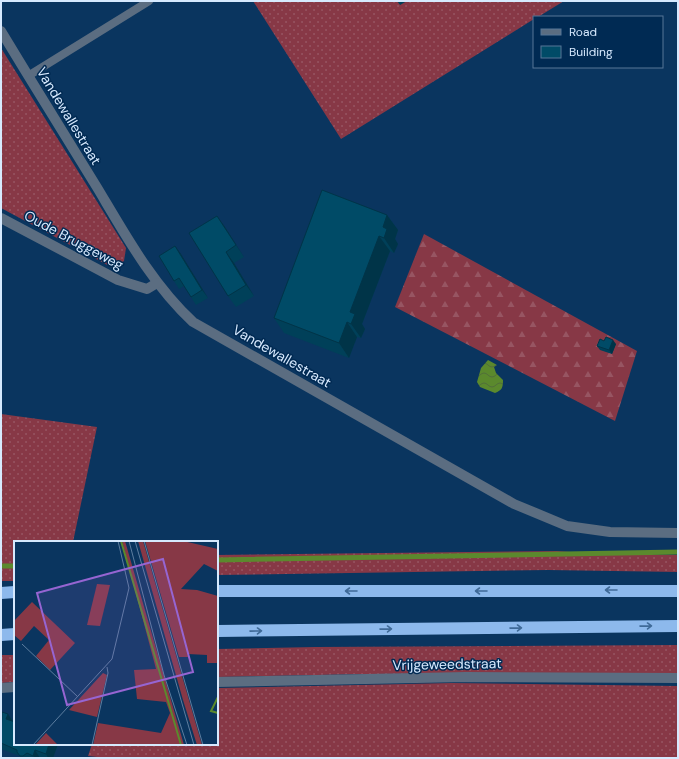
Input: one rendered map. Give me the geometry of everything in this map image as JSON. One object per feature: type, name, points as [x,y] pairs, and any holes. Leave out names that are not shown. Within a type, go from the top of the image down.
[{"type":"highway","points":[[218,591],[678,591]]},
{"type":"highway","points":[[1,593],[14,592]]},
{"type":"highway","points":[[218,631],[678,626]]},
{"type":"highway","points":[[1,635],[14,634]]},
{"type":"street","name":"Vandewallestraat","points":[[1,31],[128,239],[157,283],[176,306],[193,322],[514,504],[567,526],[610,532],[678,533]]},
{"type":"street","name":"Oude Bruggeweg","points":[[1,218],[118,280],[147,288],[157,283]]},
{"type":"street","name":"Vrijgeweedstraat","points":[[218,682],[466,677],[678,678]]},
{"type":"street","points":[[1,688],[14,687]]},
{"type":"lane","points":[[28,76],[149,1]]},
{"type":"green space","points":[[253,1],[564,1],[540,16],[533,16],[533,20],[341,139]]},
{"type":"green space","points":[[1,48],[126,248],[124,261],[113,268],[1,208]]},
{"type":"green space","points":[[424,234],[637,351],[615,421],[395,307]]},
{"type":"green space","points":[[1,414],[97,427],[73,541],[14,541],[14,581],[1,581]]},
{"type":"green space","points":[[557,551],[597,554],[678,555],[678,572],[548,570],[218,575],[218,555]]},
{"type":"green space","points":[[678,645],[678,673],[367,674],[218,677],[218,649]]},
{"type":"green space","points":[[1,655],[14,655],[14,682],[1,683]]},
{"type":"green space","points":[[452,683],[678,686],[678,758],[106,758],[88,756],[92,745],[218,745],[218,688]]},
{"type":"water","points":[[488,360],[497,365],[494,367],[496,373],[503,380],[502,388],[495,393],[480,387],[477,382],[481,368]]},
{"type":"building","points":[[322,190],[387,215],[383,227],[387,229],[384,238],[379,236],[350,312],[355,314],[351,324],[347,322],[339,343],[274,318]]},
{"type":"building","points":[[217,216],[236,245],[226,252],[246,285],[228,296],[189,233]]},
{"type":"building","points":[[175,246],[202,290],[191,297],[179,278],[174,281],[159,256]]},
{"type":"building","points":[[606,337],[613,340],[609,350],[597,346],[600,339],[604,341]]},
{"type":"building","points":[[2,712],[8,714],[6,719],[14,722],[14,745],[49,745],[46,754],[35,750],[33,756],[27,753],[20,756],[17,750],[1,743]]},
{"type":"waterway","points":[[218,560],[678,552]]},
{"type":"waterway","points":[[1,566],[14,566]]}]
